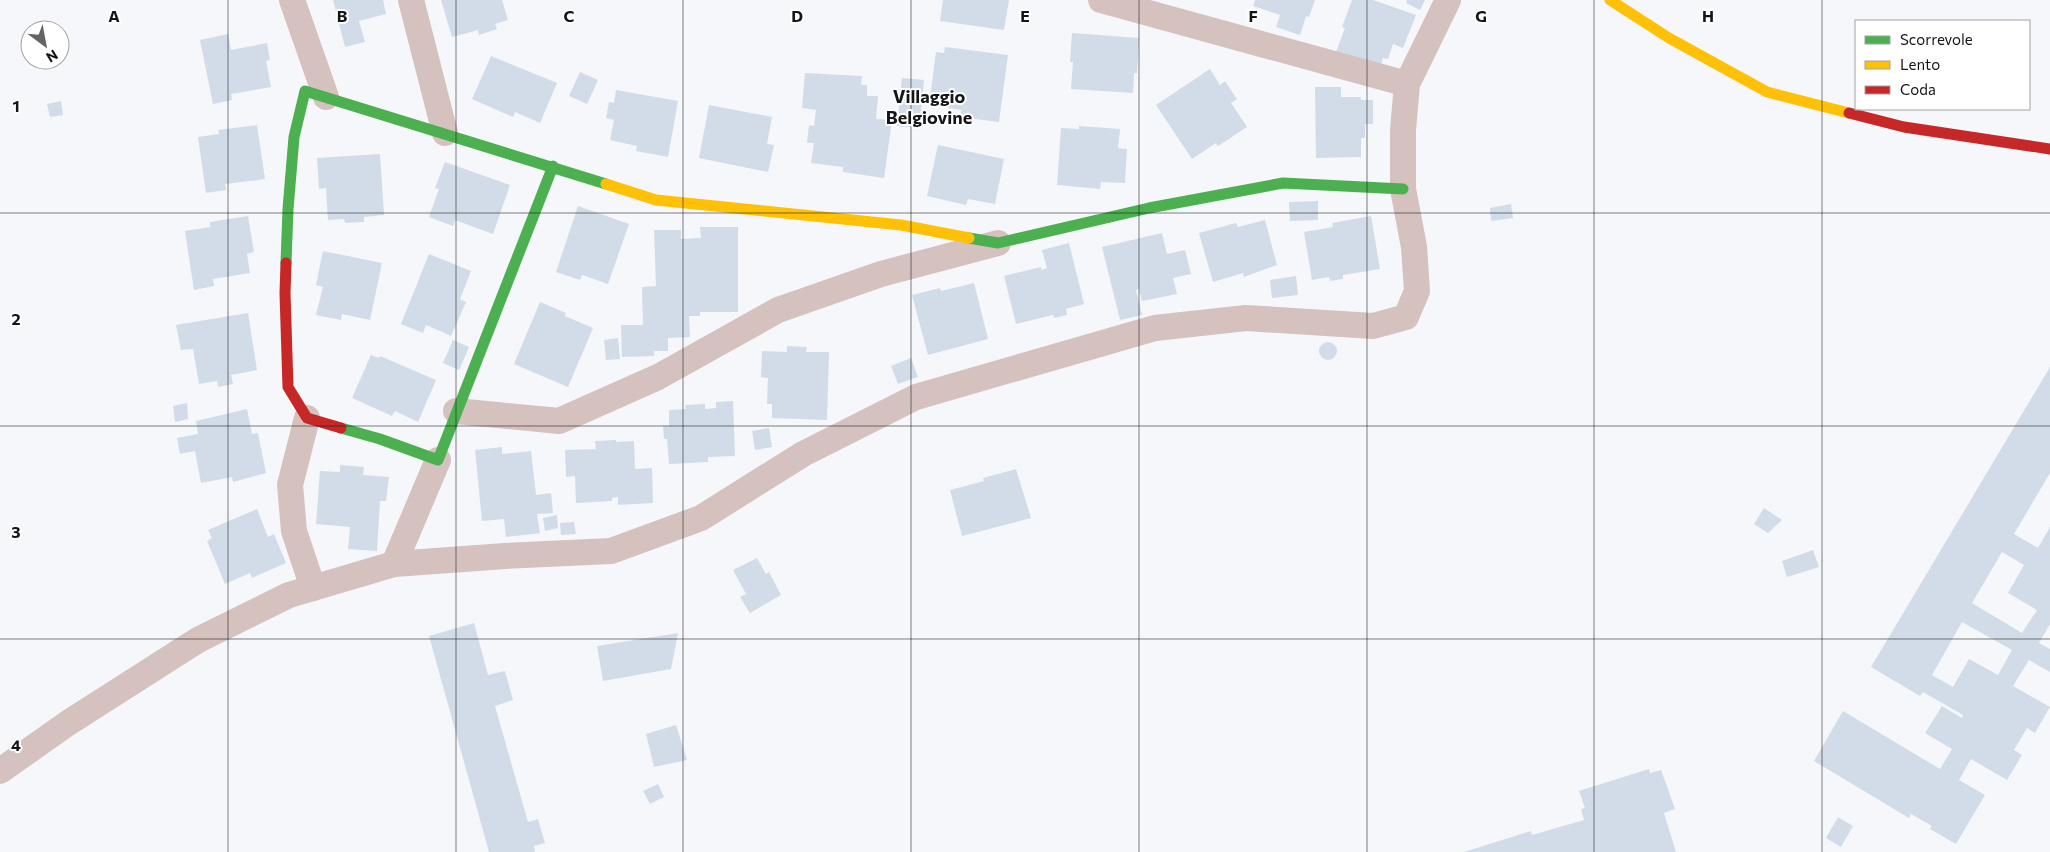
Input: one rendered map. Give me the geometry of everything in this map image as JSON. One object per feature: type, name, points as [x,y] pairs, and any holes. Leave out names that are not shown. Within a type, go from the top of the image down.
[{"type":"street","points":[[292,0],[326,97]]},
{"type":"street","points":[[410,0],[445,133]]},
{"type":"street","points":[[1101,0],[1407,84]]},
{"type":"street","points":[[0,771],[68,723],[198,640],[290,595],[394,564],[611,551],[701,518],[804,454],[916,397],[1155,328],[1246,318],[1373,326],[1406,317],[1417,291],[1414,247],[1403,189],[1403,130],[1407,84],[1448,0]]},
{"type":"street","points":[[1610,0],[1669,38],[1767,92],[1904,127],[2050,149]]},
{"type":"street","points":[[438,460],[380,439],[307,418],[288,387],[285,293],[288,209],[294,137],[305,91],[553,166],[656,200],[901,225],[998,243]]},
{"type":"street","points":[[394,564],[438,460],[553,166]]},
{"type":"street","points":[[456,411],[558,421],[658,377],[778,310],[881,274],[998,243],[1150,208],[1284,183],[1403,189]]},
{"type":"street","points":[[307,418],[290,485],[294,531],[313,588]]},
{"type":"building","points":[[333,0],[383,0],[386,14],[359,21],[365,42],[345,47]]},
{"type":"building","points":[[441,0],[502,0],[508,20],[495,24],[497,29],[479,35],[478,30],[452,37]]},
{"type":"building","points":[[943,0],[1009,0],[1004,30],[940,21]]},
{"type":"building","points":[[1255,0],[1315,0],[1309,17],[1306,16],[1300,35],[1276,27],[1280,15],[1253,6]]},
{"type":"building","points":[[1352,0],[1373,0],[1416,15],[1403,48],[1393,44],[1388,59],[1383,58],[1378,75],[1333,60],[1345,28],[1342,27]]},
{"type":"building","points":[[1407,0],[1425,0],[1420,10],[1406,3]]},
{"type":"building","points":[[1072,33],[1139,38],[1137,73],[1134,73],[1133,93],[1071,89],[1073,62],[1070,62]]},
{"type":"building","points":[[228,34],[231,50],[267,43],[270,60],[266,61],[271,87],[231,94],[232,100],[213,104],[200,40]]},
{"type":"building","points":[[945,47],[1008,55],[999,122],[960,117],[961,110],[929,105],[936,52],[944,53]]},
{"type":"building","points":[[491,56],[557,83],[540,123],[515,112],[513,117],[472,99]]},
{"type":"building","points":[[1210,69],[1220,85],[1225,81],[1237,99],[1231,103],[1247,127],[1218,146],[1216,143],[1192,159],[1156,105]]},
{"type":"building","points":[[580,72],[598,80],[587,104],[569,96]]},
{"type":"building","points":[[805,73],[862,76],[861,85],[867,85],[867,96],[878,96],[876,119],[892,120],[884,178],[843,172],[843,167],[811,163],[814,143],[807,143],[809,125],[814,126],[816,110],[802,108]]},
{"type":"building","points":[[902,78],[924,80],[919,128],[897,126]]},
{"type":"building","points":[[1315,87],[1341,87],[1341,97],[1361,97],[1361,100],[1373,100],[1373,124],[1365,124],[1365,138],[1361,138],[1361,157],[1316,158]]},
{"type":"building","points":[[616,90],[678,101],[668,157],[636,151],[637,146],[610,140],[614,120],[606,118],[609,102],[614,103]]},
{"type":"building","points":[[61,101],[63,115],[50,117],[47,104]]},
{"type":"building","points":[[709,105],[772,117],[767,144],[774,145],[768,172],[699,158]]},
{"type":"building","points":[[257,125],[265,179],[225,184],[226,190],[206,193],[198,137],[219,134],[218,130]]},
{"type":"building","points":[[1079,126],[1120,129],[1118,148],[1127,149],[1125,183],[1101,182],[1100,189],[1057,185],[1061,128],[1079,129]]},
{"type":"building","points":[[938,145],[1004,159],[995,204],[968,199],[966,205],[927,196]]},
{"type":"building","points":[[380,154],[384,215],[364,217],[364,222],[345,223],[344,219],[328,220],[326,188],[319,189],[317,158]]},
{"type":"building","points":[[445,162],[510,185],[493,234],[455,220],[453,226],[429,217],[439,189],[435,188]]},
{"type":"building","points":[[1318,201],[1318,220],[1290,221],[1289,202]]},
{"type":"building","points":[[1511,204],[1513,218],[1491,221],[1490,208]]},
{"type":"building","points":[[578,206],[629,224],[608,284],[582,275],[580,280],[556,272]]},
{"type":"building","points":[[248,216],[254,252],[247,254],[250,273],[213,279],[214,286],[194,290],[185,231],[210,227],[210,222]]},
{"type":"building","points":[[1371,216],[1380,269],[1343,275],[1343,279],[1330,281],[1329,277],[1312,280],[1304,232],[1333,227],[1332,223]]},
{"type":"building","points":[[1265,220],[1277,265],[1244,277],[1243,273],[1213,282],[1199,233],[1236,223],[1238,227]]},
{"type":"building","points":[[700,227],[738,227],[738,312],[700,312],[700,316],[689,316],[690,337],[668,338],[668,351],[654,351],[654,356],[622,357],[621,325],[643,325],[642,287],[656,286],[654,230],[681,230],[681,239],[701,238]]},
{"type":"building","points":[[1162,233],[1167,254],[1185,250],[1191,274],[1173,278],[1177,294],[1142,301],[1139,289],[1136,290],[1142,315],[1120,320],[1102,247]]},
{"type":"building","points":[[1069,243],[1084,304],[1066,309],[1067,315],[1054,318],[1053,315],[1016,324],[1004,276],[1041,267],[1042,270],[1047,268],[1042,250]]},
{"type":"building","points":[[323,251],[382,263],[370,320],[342,314],[341,320],[316,315],[323,287],[316,285]]},
{"type":"building","points":[[429,254],[471,271],[460,299],[466,302],[451,336],[426,325],[423,333],[401,324]]},
{"type":"building","points":[[1296,276],[1298,295],[1272,298],[1270,280]]},
{"type":"building","points":[[974,283],[988,339],[928,355],[912,295],[940,288],[941,291]]},
{"type":"building","points":[[540,302],[566,313],[565,316],[593,328],[568,387],[514,364]]},
{"type":"building","points":[[248,313],[257,370],[231,375],[233,384],[218,387],[217,381],[199,384],[193,349],[181,350],[176,325]]},
{"type":"building","points":[[618,338],[620,359],[606,360],[604,340]]},
{"type":"building","points":[[453,340],[469,347],[459,370],[443,363]]},
{"type":"building","points":[[1328,342],[1334,345],[1337,351],[1334,357],[1328,360],[1322,357],[1319,351],[1322,345]]},
{"type":"building","points":[[787,346],[807,347],[806,352],[829,352],[827,420],[772,418],[772,404],[767,404],[768,378],[761,377],[762,351],[787,352]]},
{"type":"building","points":[[371,355],[379,358],[380,356],[436,380],[418,422],[395,411],[392,416],[352,398]]},
{"type":"building","points":[[911,358],[918,377],[898,384],[891,366]]},
{"type":"building","points":[[2050,367],[2050,473],[2014,534],[2038,548],[2050,527],[2050,624],[2039,643],[2050,649],[2050,672],[2029,660],[2013,686],[2050,707],[2035,733],[2027,728],[2014,750],[2022,755],[2007,780],[1971,759],[1959,780],[1985,795],[1956,844],[1930,829],[1932,826],[1911,814],[1909,818],[1814,761],[1843,711],[1940,769],[1952,749],[1925,733],[1942,706],[1962,718],[1963,715],[1923,692],[1920,696],[1871,667]],"holes":[[[2002,552],[2024,565],[2008,593],[2037,610],[2022,633],[1972,603]],[[1962,622],[2012,650],[1998,675],[1969,659],[1953,687],[1932,675]]]},
{"type":"building","points":[[733,401],[735,456],[708,457],[708,462],[669,464],[667,439],[664,439],[663,426],[669,426],[669,410],[686,409],[685,405],[705,404],[705,409],[716,408],[716,402]]},
{"type":"building","points":[[187,403],[188,419],[175,422],[173,406]]},
{"type":"building","points":[[247,409],[252,434],[258,433],[266,473],[233,482],[232,477],[201,483],[195,451],[180,454],[177,438],[198,434],[196,421]]},
{"type":"building","points":[[769,428],[772,447],[755,450],[752,431]]},
{"type":"building","points":[[616,440],[616,442],[634,441],[635,469],[652,468],[653,503],[618,505],[618,497],[612,498],[612,501],[576,503],[575,476],[566,477],[565,450],[596,449],[595,441]]},
{"type":"building","points":[[502,447],[502,454],[531,451],[536,495],[551,493],[553,513],[537,514],[540,533],[506,537],[504,519],[482,521],[475,450]]},
{"type":"building","points":[[340,465],[364,467],[363,475],[389,477],[386,501],[380,501],[377,551],[348,549],[350,527],[316,524],[320,471],[340,472]]},
{"type":"building","points":[[1016,469],[1031,518],[962,536],[950,490],[984,481],[983,478]]},
{"type":"building","points":[[1764,508],[1782,520],[1768,533],[1754,524]]},
{"type":"building","points":[[257,509],[268,537],[274,534],[286,563],[252,578],[250,573],[225,584],[207,541],[212,538],[208,530]]},
{"type":"building","points":[[557,515],[558,528],[545,531],[543,518]]},
{"type":"building","points":[[574,522],[576,534],[561,535],[560,523]]},
{"type":"building","points":[[1813,550],[1819,567],[1787,577],[1782,561]]},
{"type":"building","points":[[757,558],[766,574],[769,572],[781,595],[750,613],[740,597],[746,594],[733,570]]},
{"type":"building","points":[[474,623],[488,675],[505,671],[513,700],[495,706],[528,822],[538,819],[545,843],[534,846],[535,852],[489,852],[429,636]]},
{"type":"building","points":[[678,633],[671,669],[603,681],[597,646]]},
{"type":"building","points":[[676,725],[687,760],[654,767],[646,734]]},
{"type":"building","points":[[1649,769],[1650,773],[1661,770],[1675,809],[1664,813],[1676,852],[1464,852],[1531,831],[1532,835],[1584,820],[1581,809],[1585,808],[1579,791]]},
{"type":"building","points":[[658,784],[664,797],[650,804],[643,791]]},
{"type":"building","points":[[1838,817],[1853,826],[1841,847],[1826,838]]},
{"type":"traffic: fast","points":[[286,263],[294,137],[305,91],[606,184]]},
{"type":"traffic: fast","points":[[341,428],[380,439],[438,460],[553,166]]},
{"type":"traffic: fast","points":[[969,238],[998,243],[1149,208],[1283,183],[1403,189]]},
{"type":"traffic: slow","points":[[1610,0],[1669,38],[1767,92],[1849,113]]},
{"type":"traffic: slow","points":[[606,184],[656,200],[901,225],[969,238]]},
{"type":"traffic: jam","points":[[1849,113],[1904,127],[2050,149]]},
{"type":"traffic: jam","points":[[286,263],[288,387],[307,418],[341,428]]},
{"type":"district","name":"Villaggio Belgiovine","points":[[929,106]]}]
